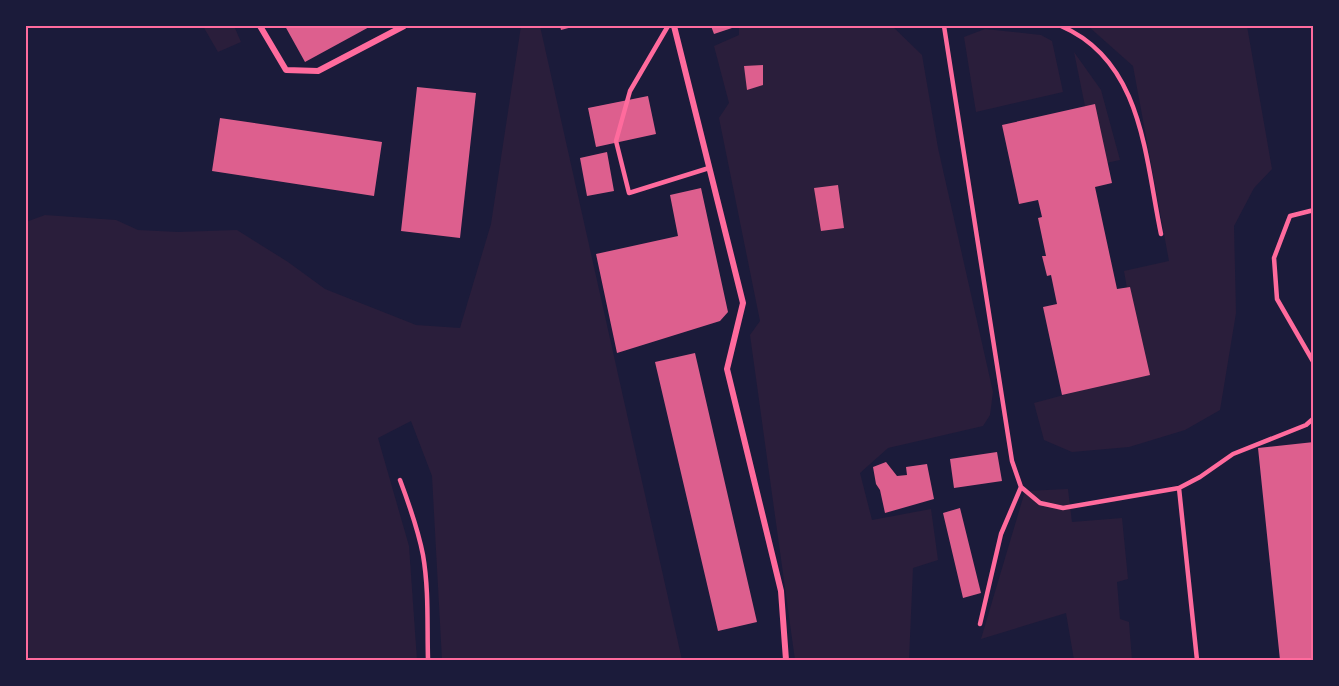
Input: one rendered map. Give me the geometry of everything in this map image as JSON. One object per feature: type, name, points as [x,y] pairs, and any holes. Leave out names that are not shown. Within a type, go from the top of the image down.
[{"type":"street","points":[[260,26],[286,70],[318,71],[404,26]]},
{"type":"street","points":[[674,26],[743,303],[727,369],[782,591],[786,660]]},
{"type":"lane","points":[[668,26],[630,91],[616,141],[629,193],[709,168]]},
{"type":"lane","points":[[944,26],[1012,460],[1022,487],[1040,503],[1063,508],[1179,488],[1200,477],[1233,454],[1306,425],[1314,418]]},
{"type":"lane","points":[[1061,26],[1078,33],[1116,69],[1134,106],[1161,234]]},
{"type":"lane","points":[[1314,210],[1290,216],[1274,258],[1277,299],[1314,363]]},
{"type":"lane","points":[[400,480],[416,524],[423,554],[428,660]]},
{"type":"lane","points":[[980,624],[1002,534],[1022,487]]},
{"type":"lane","points":[[1179,488],[1197,660]]},
{"type":"shaded area","points":[[203,26],[234,26],[241,42],[218,52]]},
{"type":"shaded area","points":[[521,26],[540,26],[682,660],[442,660],[432,476],[411,421],[378,438],[409,546],[417,660],[29,660],[26,611],[26,222],[45,215],[116,220],[138,230],[178,232],[237,230],[288,262],[325,289],[416,325],[460,328],[491,224]]},
{"type":"shaded area","points":[[739,26],[892,26],[922,55],[938,148],[993,392],[990,415],[983,426],[888,448],[860,473],[872,520],[931,509],[938,560],[913,568],[909,660],[795,660],[750,335],[760,321],[719,118],[729,103],[714,46],[739,35]]},
{"type":"shaded area","points":[[1088,26],[1247,26],[1272,169],[1254,188],[1234,226],[1236,313],[1220,410],[1185,430],[1129,447],[1072,452],[1044,440],[1034,403],[1142,374],[1124,271],[1169,261],[1133,66]]},
{"type":"shaded area","points":[[985,29],[1041,35],[1052,41],[1063,92],[976,112],[964,37]]},
{"type":"shaded area","points":[[1074,52],[1101,90],[1120,160],[1097,165]]},
{"type":"shaded area","points":[[1068,489],[1072,522],[1122,518],[1128,579],[1117,582],[1120,619],[1129,622],[1132,660],[1074,660],[1066,613],[981,639],[1025,491]]},
{"type":"building","points":[[285,26],[371,26],[305,62]]},
{"type":"building","points":[[560,26],[576,26],[561,30]]},
{"type":"building","points":[[711,26],[738,26],[714,34]]},
{"type":"building","points":[[763,65],[763,85],[747,90],[744,66]]},
{"type":"building","points":[[417,87],[476,93],[460,238],[401,231]]},
{"type":"building","points":[[648,96],[656,134],[596,147],[588,108]]},
{"type":"building","points":[[1095,104],[1112,183],[1095,187],[1117,289],[1130,287],[1150,375],[1062,395],[1043,307],[1057,304],[1051,275],[1047,276],[1042,256],[1046,256],[1038,218],[1042,217],[1038,200],[1019,204],[1002,125]]},
{"type":"building","points":[[220,118],[382,142],[374,196],[212,171]]},
{"type":"building","points":[[607,152],[614,191],[587,196],[580,158]]},
{"type":"building","points":[[838,185],[844,228],[821,231],[814,188]]},
{"type":"building","points":[[701,188],[728,312],[720,321],[617,353],[596,254],[678,236],[670,195]]},
{"type":"building","points":[[695,353],[757,622],[718,631],[655,362]]},
{"type":"building","points":[[1314,442],[1314,660],[1280,660],[1258,448]]},
{"type":"building","points":[[997,452],[1002,481],[954,488],[950,459]]},
{"type":"building","points":[[886,462],[897,476],[907,475],[906,467],[927,464],[934,499],[885,513],[873,467]]},
{"type":"building","points":[[960,508],[981,593],[963,598],[943,513]]}]
